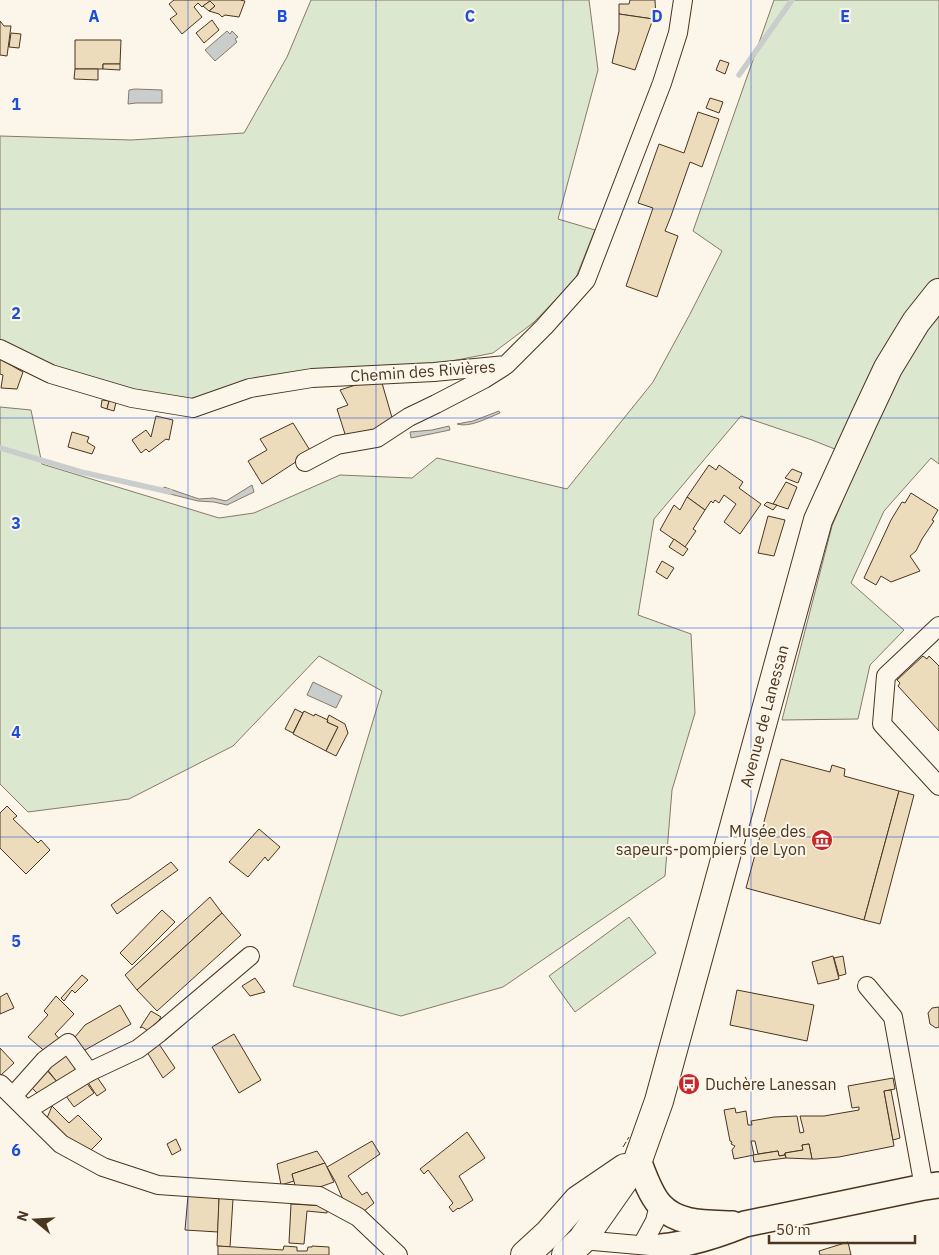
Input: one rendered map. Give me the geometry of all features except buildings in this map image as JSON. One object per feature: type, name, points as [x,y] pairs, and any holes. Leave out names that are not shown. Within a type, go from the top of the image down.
[{"type":"main road","name":"Avenue de Lanessan","points":[[574,1247],[638,1160],[659,1101],[818,520],[888,368],[916,322],[939,293]]},
{"type":"main road","points":[[525,1255],[549,1233],[578,1200],[638,1160]]},
{"type":"street","name":"Chemin des Rivières","points":[[0,349],[51,374],[132,398],[193,408],[250,388],[312,378],[434,372],[506,365],[544,327],[586,280],[662,83],[678,33],[683,0]]},
{"type":"street","points":[[305,462],[337,444],[377,438],[408,417],[484,379],[506,365]]},
{"type":"street","points":[[939,626],[886,676],[882,724],[939,786]]},
{"type":"street","points":[[27,1110],[89,1072],[138,1049],[160,1033],[250,956]]},
{"type":"street","points":[[578,1200],[574,1247],[655,1249],[691,1242],[745,1224],[932,1186],[893,1017],[867,986]]},
{"type":"street","points":[[13,1096],[45,1060],[68,1043],[89,1072]]},
{"type":"street","points":[[0,1084],[62,1144],[102,1168],[158,1185],[319,1196],[358,1217],[398,1255]]},
{"type":"street","points":[[638,1160],[659,1205],[677,1218],[700,1222],[745,1224]]},
{"type":"street","points":[[655,1249],[655,1220],[659,1205]]},
{"type":"green space","points":[[311,0],[589,0],[598,70],[558,219],[595,230],[575,280],[533,323],[493,353],[431,365],[191,401],[134,392],[59,369],[0,342],[0,136],[131,140],[244,133],[287,57]]},
{"type":"green space","points":[[774,0],[939,0],[939,464],[931,458],[884,511],[851,583],[904,630],[870,665],[858,719],[782,720],[832,526],[860,459],[812,440],[741,416],[654,519],[638,615],[691,634],[695,713],[672,790],[665,876],[503,987],[401,1016],[293,986],[382,691],[319,656],[233,746],[129,799],[28,812],[0,784],[0,407],[31,410],[42,464],[219,518],[254,513],[340,475],[412,478],[437,458],[567,489],[653,382],[722,251],[693,231]]},
{"type":"green space","points":[[629,917],[656,953],[575,1012],[549,976]]},
{"type":"shaded area","points":[[227,31],[230,34],[232,31],[238,37],[235,39],[237,42],[215,61],[205,50]]},
{"type":"shaded area","points":[[129,90],[162,90],[162,103],[128,104]]},
{"type":"shaded area","points":[[499,411],[500,413],[478,422],[467,425],[457,424],[473,421]]},
{"type":"shaded area","points":[[449,426],[450,430],[411,438],[410,432]]},
{"type":"shaded area","points":[[252,485],[254,492],[227,505],[198,501],[162,492],[164,487],[199,499],[213,498],[226,501]]},
{"type":"shaded area","points":[[313,682],[342,696],[336,708],[307,695]]},
{"type":"waterway","points":[[739,75],[792,0]]},
{"type":"waterway","points":[[0,448],[81,472],[170,492]]},
{"type":"fence","points":[[623,1147],[629,1137]]},
{"type":"place","name":"Musée des sapeurs-pompiers de Lyon","points":[[822,840]]},
{"type":"place","name":"Duchère Lanessan","points":[[689,1084]]}]
